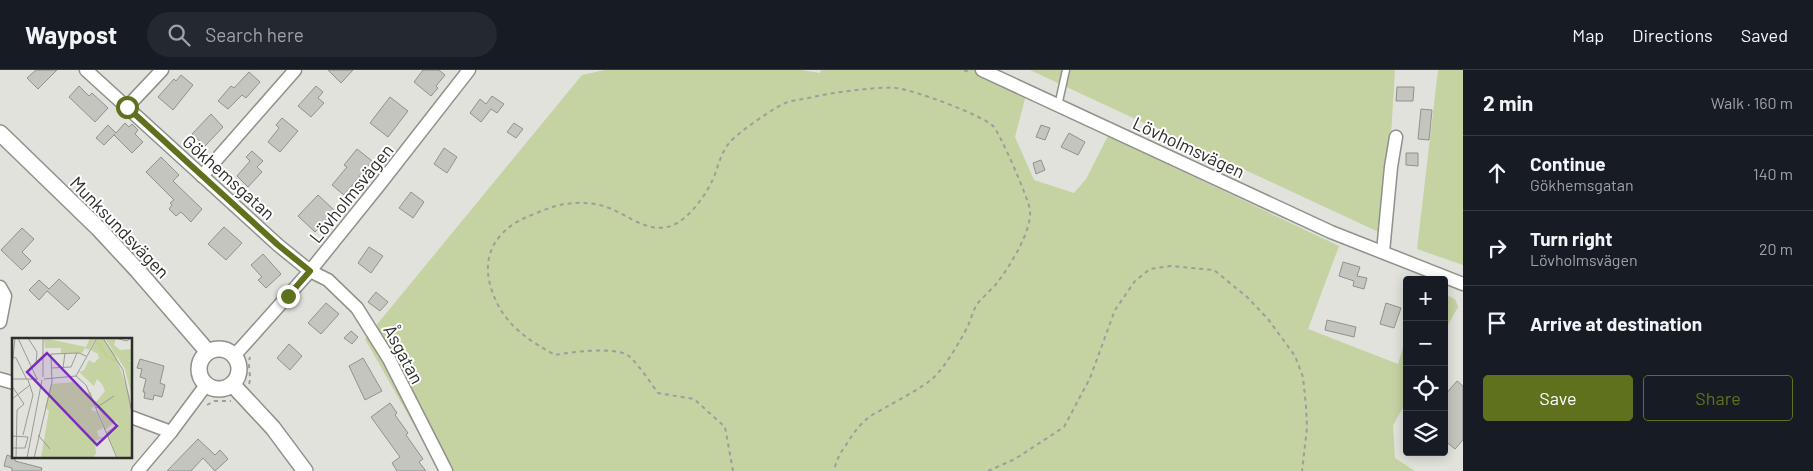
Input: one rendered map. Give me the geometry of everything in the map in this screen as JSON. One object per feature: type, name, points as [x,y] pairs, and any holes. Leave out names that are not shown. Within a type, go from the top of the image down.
[{"type":"street","name":"Gökhemsgatan","points":[[86,70],[278,245],[310,271]]},
{"type":"street","points":[[127,107],[162,70]]},
{"type":"street","points":[[202,176],[295,70]]},
{"type":"street","name":"Lövholmsvägen","points":[[234,356],[310,271],[469,70]]},
{"type":"street","name":"Lövholmsvägen","points":[[982,70],[1331,232],[1463,284]]},
{"type":"street","name":"Munksundsvägen","points":[[0,133],[98,228],[208,352]]},
{"type":"street","points":[[1383,252],[1396,137]]},
{"type":"street","name":"Åsgatan","points":[[310,271],[328,280],[335,286],[357,308],[366,321],[390,359],[446,471]]},
{"type":"street","points":[[0,287],[5,296],[0,322]]},
{"type":"street","points":[[222,349],[234,356],[238,362],[239,372],[232,384],[226,388],[219,389],[206,384],[200,376],[199,366],[202,357],[208,352],[222,349]]},
{"type":"street","points":[[138,471],[171,432],[206,384]]},
{"type":"street","points":[[232,384],[273,428],[305,471]]},
{"type":"street","points":[[132,417],[171,432]]},
{"type":"lane","points":[[1058,106],[1066,70]]},
{"type":"path","points":[[733,471],[725,427],[694,399],[658,393],[628,356],[608,351],[555,355],[522,334],[508,322],[491,289],[487,273],[490,255],[496,242],[505,230],[517,221],[556,204],[596,204],[614,210],[645,226],[661,228],[674,225],[688,214],[706,193],[721,155],[730,142],[784,103],[837,92],[896,88],[929,97],[979,117],[994,126],[1026,194],[1030,211],[1028,229],[1024,241],[1000,279],[977,305],[967,327],[946,362],[933,378],[869,416],[840,454],[834,471]]},
{"type":"path","points":[[988,471],[1015,459],[1064,427],[1090,378],[1115,310],[1136,281],[1150,269],[1170,266],[1214,270],[1247,297],[1268,319],[1295,356],[1303,378],[1306,406],[1307,428],[1302,471]]},
{"type":"green space","points":[[605,70],[801,70],[820,73],[821,70],[989,70],[1028,87],[1015,137],[1034,180],[1074,193],[1086,179],[1108,136],[1339,246],[1308,329],[1398,364],[1403,347],[1403,408],[1393,425],[1395,458],[1415,471],[440,471],[365,339],[582,75]]},
{"type":"green space","points":[[1030,70],[1395,70],[1385,235]]},
{"type":"green space","points":[[1438,70],[1463,70],[1463,265],[1417,249]]},
{"type":"green space","points":[[1448,296],[1455,299],[1458,307],[1448,325]]},
{"type":"building","points":[[36,70],[57,70],[38,89],[27,78]]},
{"type":"building","points":[[328,70],[353,70],[341,83]]},
{"type":"building","points":[[423,70],[439,70],[445,75],[431,96],[414,82]]},
{"type":"building","points":[[249,72],[260,82],[246,98],[242,95],[228,109],[218,101],[231,86],[234,88]]},
{"type":"building","points":[[181,75],[193,85],[173,110],[158,97],[174,79],[176,81]]},
{"type":"building","points":[[79,86],[89,96],[92,93],[108,108],[95,122],[69,97]]},
{"type":"building","points":[[316,86],[323,92],[318,98],[324,103],[311,117],[298,106]]},
{"type":"building","points":[[1397,87],[1414,87],[1413,101],[1396,101]]},
{"type":"building","points":[[492,96],[504,104],[497,113],[491,109],[481,122],[470,113],[480,99],[486,104]]},
{"type":"building","points":[[390,97],[408,111],[388,137],[370,123]]},
{"type":"building","points":[[1421,109],[1432,110],[1429,140],[1418,139]]},
{"type":"building","points":[[211,114],[223,127],[205,146],[192,134]]},
{"type":"building","points":[[282,118],[298,131],[280,152],[268,142],[279,128],[276,125]]},
{"type":"building","points":[[125,123],[129,127],[132,124],[138,130],[135,134],[143,142],[132,153],[114,135],[104,145],[96,138],[108,125],[116,133]]},
{"type":"building","points":[[514,123],[523,129],[516,138],[507,132]]},
{"type":"building","points":[[1041,125],[1050,128],[1045,140],[1036,137]]},
{"type":"building","points":[[1069,133],[1085,142],[1078,155],[1061,147]]},
{"type":"building","points":[[444,148],[457,157],[447,173],[434,164]]},
{"type":"building","points":[[357,149],[372,161],[344,195],[332,185],[347,167],[344,165]]},
{"type":"building","points":[[252,151],[263,161],[257,167],[262,172],[248,187],[237,176],[250,161],[246,157]]},
{"type":"building","points":[[1406,153],[1418,153],[1418,166],[1406,165]]},
{"type":"building","points":[[161,157],[179,175],[173,181],[202,209],[191,222],[181,212],[176,216],[169,209],[172,205],[170,203],[174,200],[146,172]]},
{"type":"building","points":[[1041,160],[1045,170],[1036,174],[1033,163]]},
{"type":"building","points":[[411,192],[424,202],[413,218],[399,208]]},
{"type":"building","points":[[318,195],[335,211],[315,232],[298,216]]},
{"type":"building","points":[[224,227],[242,243],[226,260],[208,244]]},
{"type":"building","points":[[22,228],[34,239],[22,252],[31,261],[22,270],[1,250]]},
{"type":"building","points":[[369,247],[383,256],[371,273],[358,263]]},
{"type":"building","points":[[263,254],[281,274],[266,288],[258,280],[262,277],[251,265]]},
{"type":"building","points":[[1343,262],[1360,267],[1357,276],[1367,278],[1364,289],[1353,286],[1354,281],[1339,276]]},
{"type":"building","points":[[59,279],[80,298],[68,310],[47,291],[39,300],[29,290],[39,280],[49,289]]},
{"type":"building","points":[[376,292],[388,302],[380,311],[368,302]]},
{"type":"building","points":[[326,303],[339,314],[321,334],[308,323]]},
{"type":"building","points":[[1386,303],[1401,308],[1394,328],[1380,324]]},
{"type":"building","points":[[1327,320],[1356,327],[1354,337],[1325,330]]},
{"type":"building","points":[[351,331],[358,337],[352,344],[344,338]]},
{"type":"building","points":[[289,344],[302,356],[290,370],[277,358]]},
{"type":"building","points":[[363,358],[382,391],[365,400],[349,366]]},
{"type":"building","points":[[140,359],[164,366],[160,383],[165,385],[162,397],[154,395],[153,400],[144,398],[145,392],[143,392],[146,379],[140,377],[142,369],[137,368]]},
{"type":"building","points":[[1457,381],[1463,386],[1463,440],[1455,449],[1448,443],[1448,391]]},
{"type":"building","points":[[390,403],[397,413],[395,415],[408,433],[406,435],[423,459],[419,462],[426,471],[397,471],[392,463],[400,457],[371,417]]},
{"type":"building","points":[[198,439],[215,455],[220,450],[228,459],[215,471],[203,458],[191,471],[167,471]]},
{"type":"building","points":[[7,455],[15,458],[15,461],[42,468],[41,471],[12,471],[12,468],[4,466]]},
{"type":"route","points":[[127,107],[278,245],[310,271],[288,296]]}]
